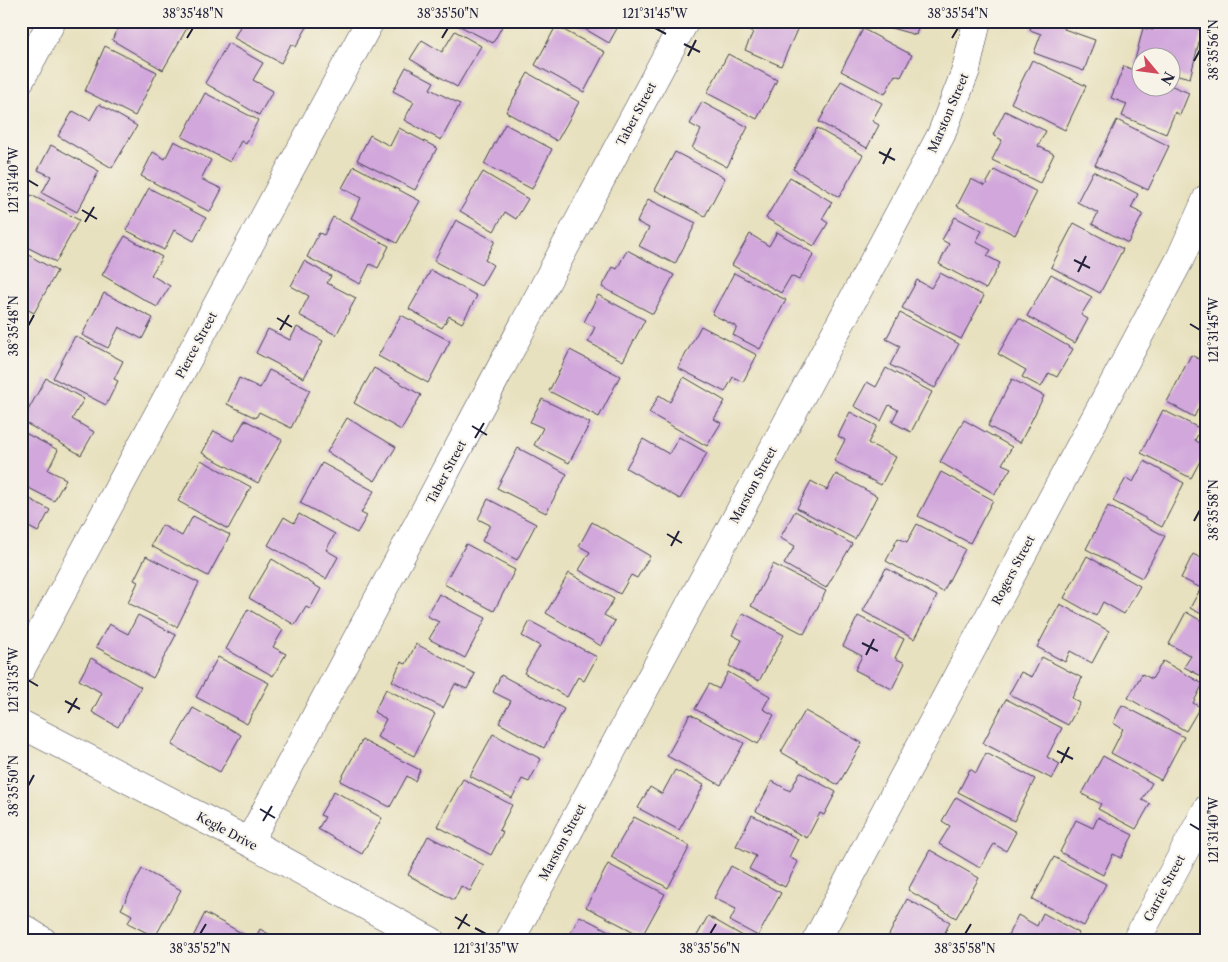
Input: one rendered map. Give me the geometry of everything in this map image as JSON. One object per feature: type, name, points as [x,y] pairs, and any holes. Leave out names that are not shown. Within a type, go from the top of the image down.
[{"type":"street","points":[[21,79],[52,21]]},
{"type":"street","name":"Pierce Street","points":[[21,669],[370,21]]},
{"type":"street","name":"Taber Street","points":[[249,842],[685,21]]},
{"type":"street","name":"Marston Street","points":[[510,941],[941,135],[966,70],[977,21]]},
{"type":"street","name":"Rogers Street","points":[[816,941],[1180,259],[1207,198]]},
{"type":"street","name":"Kegle Drive","points":[[21,724],[249,842],[431,941]]},
{"type":"street","name":"Carrie Street","points":[[1136,941],[1207,809]]},
{"type":"building","points":[[122,21],[133,21],[140,25],[143,21],[175,21],[187,28],[163,70],[112,40]]},
{"type":"building","points":[[243,21],[306,21],[309,23],[296,47],[291,44],[281,63],[234,38]]},
{"type":"building","points":[[457,21],[505,21],[493,43],[456,24]]},
{"type":"building","points":[[571,21],[621,21],[609,43]]},
{"type":"building","points":[[743,21],[792,21],[799,25],[781,66],[745,50],[753,32],[741,26]]},
{"type":"building","points":[[878,21],[920,21],[916,35],[877,24]]},
{"type":"building","points":[[1033,21],[1067,21],[1064,29],[1095,40],[1084,71],[1034,53],[1041,34],[1030,30]]},
{"type":"building","points":[[1156,21],[1167,21],[1202,30],[1190,78],[1180,76],[1180,48],[1138,48],[1143,28],[1153,30]]},
{"type":"building","points":[[556,26],[605,52],[584,92],[535,65]]},
{"type":"building","points":[[863,29],[912,55],[901,77],[895,75],[885,94],[841,71]]},
{"type":"building","points":[[455,31],[481,46],[457,87],[410,59],[422,40],[442,52]]},
{"type":"building","points":[[228,43],[263,63],[253,80],[273,91],[259,115],[205,83]]},
{"type":"building","points":[[105,46],[157,72],[135,116],[85,91]]},
{"type":"building","points":[[728,54],[777,80],[757,119],[707,93]]},
{"type":"building","points":[[1032,60],[1086,86],[1065,130],[1011,103]]},
{"type":"building","points":[[1124,66],[1130,69],[1130,98],[1180,98],[1180,89],[1189,93],[1180,115],[1175,112],[1166,134],[1122,116],[1127,104],[1111,98]]},
{"type":"building","points":[[406,67],[434,82],[430,89],[460,104],[441,140],[404,120],[414,102],[393,91]]},
{"type":"building","points":[[528,73],[579,102],[557,141],[506,112]]},
{"type":"building","points":[[841,81],[882,103],[872,121],[879,125],[867,148],[819,122]]},
{"type":"building","points":[[205,93],[258,120],[246,144],[241,141],[230,162],[182,137]]},
{"type":"building","points":[[702,102],[748,127],[727,167],[692,148],[701,130],[690,124]]},
{"type":"building","points":[[99,104],[137,126],[112,168],[58,136],[73,111],[90,120]]},
{"type":"building","points":[[1005,111],[1046,131],[1038,146],[1054,154],[1040,183],[992,160],[1002,140],[993,135]]},
{"type":"building","points":[[1117,120],[1169,146],[1148,190],[1095,165]]},
{"type":"building","points":[[505,124],[552,149],[532,189],[484,164]]},
{"type":"building","points":[[399,128],[437,148],[415,190],[357,160],[370,135],[390,146]]},
{"type":"building","points":[[817,128],[863,155],[839,197],[793,169]]},
{"type":"building","points":[[174,141],[211,160],[201,179],[222,189],[210,212],[141,176],[153,152],[165,159]]},
{"type":"building","points":[[51,145],[99,171],[77,212],[42,193],[51,176],[38,170]]},
{"type":"building","points":[[675,152],[725,178],[705,216],[655,190]]},
{"type":"building","points":[[354,166],[420,201],[397,243],[351,218],[361,198],[342,188]]},
{"type":"building","points":[[994,170],[1037,192],[1015,235],[957,206],[971,179],[985,186]]},
{"type":"building","points":[[1093,171],[1138,194],[1131,208],[1143,214],[1128,243],[1092,224],[1098,213],[1077,202]]},
{"type":"building","points":[[483,172],[528,199],[516,219],[505,212],[494,231],[460,211]]},
{"type":"building","points":[[790,177],[832,202],[822,219],[828,223],[814,246],[766,218]]},
{"type":"building","points":[[149,188],[206,218],[194,241],[174,230],[164,250],[126,230]]},
{"type":"building","points":[[31,195],[79,220],[56,262],[21,244],[21,213]]},
{"type":"building","points":[[648,199],[696,223],[675,264],[639,246],[649,228],[637,222]]},
{"type":"building","points":[[333,217],[389,246],[378,268],[370,264],[360,284],[307,257],[319,233],[324,235]]},
{"type":"building","points":[[955,217],[982,231],[976,242],[991,250],[987,256],[1000,263],[986,289],[939,264],[949,244],[942,240]]},
{"type":"building","points":[[456,220],[495,241],[485,260],[493,265],[481,286],[434,261]]},
{"type":"building","points":[[1074,223],[1123,249],[1100,293],[1051,267]]},
{"type":"building","points":[[777,232],[814,254],[799,280],[791,276],[781,293],[732,265],[750,234],[769,246]]},
{"type":"building","points":[[125,236],[162,257],[151,275],[170,286],[157,307],[102,275]]},
{"type":"building","points":[[627,250],[674,275],[653,314],[602,287],[613,267],[617,269]]},
{"type":"building","points":[[21,251],[57,271],[34,313],[21,306]]},
{"type":"building","points":[[304,261],[331,276],[327,283],[356,298],[336,335],[299,315],[309,296],[291,286]]},
{"type":"building","points":[[431,270],[477,296],[462,323],[449,316],[442,328],[409,309]]},
{"type":"building","points":[[734,273],[786,300],[760,349],[733,335],[737,327],[712,314]]},
{"type":"building","points":[[940,273],[984,296],[961,339],[902,308],[917,280],[931,288]]},
{"type":"building","points":[[1051,274],[1092,297],[1081,315],[1088,319],[1075,343],[1027,316]]},
{"type":"building","points":[[104,293],[153,318],[142,339],[119,327],[108,348],[82,335]]},
{"type":"building","points":[[598,295],[645,320],[623,361],[588,342],[595,327],[584,322]]},
{"type":"building","points":[[900,313],[959,344],[935,388],[890,365],[900,346],[886,339]]},
{"type":"building","points":[[401,315],[450,341],[428,383],[378,356]]},
{"type":"building","points":[[1019,318],[1073,349],[1057,377],[1049,373],[1041,387],[1022,377],[1026,370],[998,354]]},
{"type":"building","points":[[701,326],[757,355],[743,382],[733,377],[725,392],[678,368]]},
{"type":"building","points":[[297,327],[323,341],[304,378],[256,353],[268,329],[290,340]]},
{"type":"building","points":[[75,336],[123,361],[114,379],[118,381],[106,405],[53,378]]},
{"type":"building","points":[[570,350],[620,376],[599,417],[549,391]]},
{"type":"building","points":[[1191,355],[1207,363],[1207,402],[1203,399],[1194,417],[1167,402]]},
{"type":"building","points":[[374,368],[421,395],[401,430],[354,403]]},
{"type":"building","points":[[886,368],[932,392],[911,432],[892,422],[898,410],[889,405],[881,421],[854,406],[867,382],[876,387]]},
{"type":"building","points":[[269,370],[310,390],[291,428],[259,412],[256,418],[227,404],[239,378],[260,388]]},
{"type":"building","points":[[684,377],[725,401],[714,419],[721,423],[707,446],[649,413],[659,395],[670,402]]},
{"type":"building","points":[[46,378],[84,399],[72,419],[94,432],[81,455],[22,421]]},
{"type":"building","points":[[1012,379],[1044,396],[1020,443],[988,426]]},
{"type":"building","points":[[542,399],[590,423],[569,463],[534,445],[543,428],[530,422]]},
{"type":"building","points":[[1163,410],[1201,429],[1195,440],[1207,448],[1191,478],[1141,453]]},
{"type":"building","points":[[850,412],[877,426],[868,443],[896,457],[881,485],[834,461],[845,440],[838,436]]},
{"type":"building","points":[[347,418],[396,447],[375,481],[327,452]]},
{"type":"building","points":[[245,420],[282,440],[258,483],[202,453],[214,431],[233,441]]},
{"type":"building","points":[[964,420],[1012,447],[1002,464],[1011,468],[995,494],[940,462]]},
{"type":"building","points":[[21,431],[58,450],[48,470],[66,479],[54,501],[21,484]]},
{"type":"building","points":[[679,437],[707,453],[680,499],[626,468],[643,439],[669,454]]},
{"type":"building","points":[[518,448],[567,474],[546,513],[497,488]]},
{"type":"building","points":[[201,460],[251,487],[228,529],[178,501]]},
{"type":"building","points":[[1144,461],[1184,483],[1162,527],[1113,501],[1126,478],[1133,482]]},
{"type":"building","points":[[322,463],[374,491],[361,513],[367,516],[357,533],[300,503]]},
{"type":"building","points":[[941,472],[993,500],[970,543],[918,516]]},
{"type":"building","points":[[836,474],[877,496],[855,539],[797,508],[811,481],[827,490]]},
{"type":"building","points":[[21,494],[50,510],[38,532],[21,523]]},
{"type":"building","points":[[488,499],[536,524],[517,560],[482,541],[490,525],[478,519]]},
{"type":"building","points":[[1108,506],[1165,536],[1142,578],[1086,549]]},
{"type":"building","points":[[795,511],[852,544],[826,588],[784,564],[795,546],[780,538]]},
{"type":"building","points":[[299,514],[335,534],[326,550],[338,557],[326,579],[268,545],[284,517],[294,523]]},
{"type":"building","points":[[193,516],[230,535],[208,576],[151,546],[162,525],[182,536]]},
{"type":"building","points":[[592,522],[650,556],[637,578],[631,575],[620,594],[579,570],[590,552],[579,546]]},
{"type":"building","points":[[917,524],[965,549],[943,592],[886,561],[898,538],[907,542]]},
{"type":"building","points":[[466,544],[515,570],[494,611],[444,584]]},
{"type":"building","points":[[1193,554],[1207,561],[1207,617],[1190,608],[1201,588],[1181,578]]},
{"type":"building","points":[[146,556],[199,583],[177,627],[128,603],[138,582],[134,580]]},
{"type":"building","points":[[1087,556],[1140,586],[1124,614],[1103,602],[1096,616],[1064,598]]},
{"type":"building","points":[[272,559],[321,589],[310,609],[306,607],[295,625],[249,598]]},
{"type":"building","points":[[773,564],[826,591],[804,634],[751,606]]},
{"type":"building","points":[[886,568],[937,596],[914,639],[863,611]]},
{"type":"building","points":[[569,573],[614,599],[604,615],[615,621],[601,646],[546,613]]},
{"type":"building","points":[[439,594],[486,618],[465,658],[429,639],[439,622],[427,616]]},
{"type":"building","points":[[1060,604],[1109,631],[1092,663],[1070,651],[1065,662],[1037,647]]},
{"type":"building","points":[[248,609],[283,630],[273,647],[286,654],[273,676],[226,649]]},
{"type":"building","points":[[1186,612],[1207,624],[1207,679],[1184,667],[1191,656],[1169,644]]},
{"type":"building","points":[[743,613],[784,635],[759,681],[729,666],[742,640],[732,635]]},
{"type":"building","points":[[138,615],[176,635],[153,678],[96,647],[109,624],[128,634]]},
{"type":"building","points":[[858,616],[904,639],[895,658],[905,663],[892,689],[855,670],[862,656],[843,646]]},
{"type":"building","points":[[530,621],[597,657],[584,681],[578,677],[567,697],[524,673],[540,646],[522,636]]},
{"type":"building","points":[[416,644],[475,674],[467,689],[455,684],[443,708],[392,681],[401,662],[406,664]]},
{"type":"building","points":[[218,657],[269,683],[247,724],[196,697]]},
{"type":"building","points":[[1042,657],[1082,678],[1072,698],[1080,703],[1068,725],[1009,694],[1021,672],[1032,677]]},
{"type":"building","points":[[91,658],[141,687],[118,727],[92,712],[102,693],[79,680]]},
{"type":"building","points":[[1163,661],[1203,684],[1193,703],[1200,707],[1186,731],[1128,698],[1142,674],[1152,679]]},
{"type":"building","points":[[728,672],[770,696],[763,709],[774,715],[758,744],[695,709],[709,684],[719,689]]},
{"type":"building","points":[[501,675],[564,709],[544,748],[499,723],[511,701],[493,692]]},
{"type":"building","points":[[386,689],[435,714],[414,756],[377,737],[386,719],[374,712]]},
{"type":"building","points":[[1006,699],[1062,728],[1047,757],[1060,764],[1052,779],[983,743]]},
{"type":"building","points":[[1122,705],[1184,737],[1161,780],[1111,753],[1123,729],[1113,723]]},
{"type":"building","points":[[193,708],[241,735],[220,772],[172,745]]},
{"type":"building","points":[[805,711],[862,743],[838,785],[781,752]]},
{"type":"building","points":[[690,714],[744,743],[721,785],[667,756]]},
{"type":"building","points":[[493,734],[541,759],[529,782],[522,779],[512,798],[470,776]]},
{"type":"building","points":[[362,740],[420,770],[415,781],[407,776],[390,807],[340,781]]},
{"type":"building","points":[[986,753],[1035,779],[1014,821],[958,792],[970,769],[976,773]]},
{"type":"building","points":[[1103,756],[1152,783],[1142,800],[1150,804],[1136,829],[1098,809],[1101,804],[1082,794]]},
{"type":"building","points":[[675,770],[704,785],[679,830],[638,808],[650,787],[662,794]]},
{"type":"building","points":[[800,772],[836,792],[824,815],[820,813],[807,838],[756,811],[772,781],[790,791]]},
{"type":"building","points":[[463,779],[512,805],[499,830],[503,832],[491,855],[437,826]]},
{"type":"building","points":[[334,791],[382,818],[362,854],[318,829],[325,817],[320,815]]},
{"type":"building","points":[[956,797],[1016,832],[1006,851],[994,844],[980,868],[939,844],[950,826],[942,821]]},
{"type":"building","points":[[752,815],[798,839],[789,857],[798,862],[785,887],[749,869],[756,856],[736,846]]},
{"type":"building","points":[[634,817],[690,846],[668,888],[611,857]]},
{"type":"building","points":[[1098,817],[1133,835],[1121,858],[1113,854],[1103,875],[1060,852],[1076,820],[1093,828]]},
{"type":"building","points":[[428,836],[484,865],[470,891],[461,886],[454,900],[408,875]]},
{"type":"building","points":[[930,850],[979,878],[956,918],[908,890]]},
{"type":"building","points":[[1054,857],[1106,884],[1084,926],[1032,899]]},
{"type":"building","points":[[608,864],[665,894],[642,936],[586,907]]},
{"type":"building","points":[[731,866],[781,893],[758,936],[730,921],[736,909],[714,898]]},
{"type":"building","points":[[142,869],[181,890],[155,937],[128,923],[132,915],[121,909]]},
{"type":"building","points":[[907,899],[950,922],[941,941],[886,941]]},
{"type":"building","points":[[205,913],[247,936],[244,941],[191,941]]},
{"type":"building","points":[[1043,913],[1079,933],[1075,941],[1005,941],[1018,915],[1037,926]]},
{"type":"building","points":[[580,916],[628,941],[567,939]]},
{"type":"building","points":[[708,916],[748,939],[747,941],[694,941]]},
{"type":"building","points":[[260,929],[281,941],[254,941]]}]
